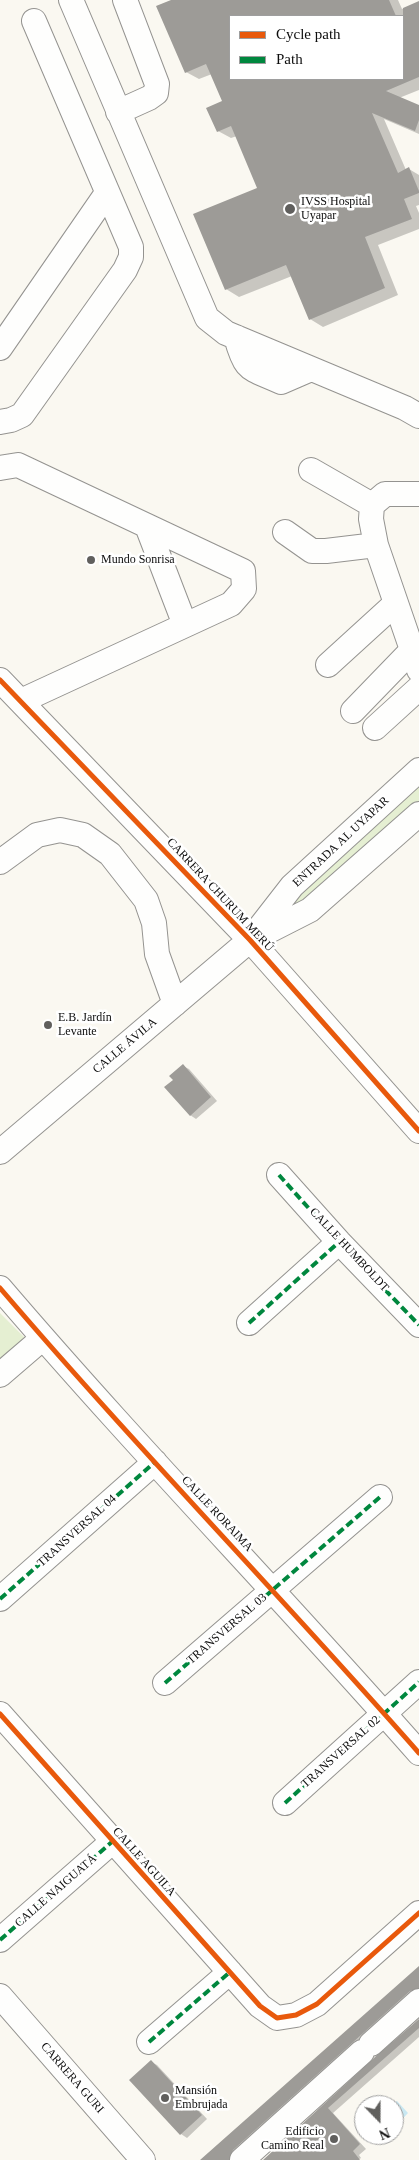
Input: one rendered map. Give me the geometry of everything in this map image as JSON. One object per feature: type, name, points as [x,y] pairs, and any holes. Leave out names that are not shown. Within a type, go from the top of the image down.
[{"type":"street","points":[[71,0],[208,318],[226,333],[405,408],[419,416]]},
{"type":"street","points":[[118,112],[156,93],[157,84],[125,0]]},
{"type":"street","points":[[0,422],[22,415],[125,270],[131,257],[131,246],[34,21]]},
{"type":"street","points":[[0,348],[107,193]]},
{"type":"street","points":[[0,468],[18,466],[243,571],[244,589],[231,604],[20,701]]},
{"type":"street","points":[[311,470],[372,505]]},
{"type":"street","points":[[353,711],[415,660],[376,545],[371,520],[372,505],[386,494],[419,494]]},
{"type":"street","points":[[147,526],[185,625]]},
{"type":"street","points":[[285,532],[312,551],[376,545]]},
{"type":"street","points":[[328,665],[396,603]]},
{"type":"street","name":"CARRERA CHURUM MERÚ","points":[[0,680],[250,940],[419,1131]]},
{"type":"street","points":[[376,728],[419,688]]},
{"type":"street","name":"ENTRADA AL UYAPAR","points":[[250,940],[292,886],[419,770]]},
{"type":"street","points":[[250,940],[310,910],[419,814]]},
{"type":"street","points":[[0,862],[38,835],[60,830],[83,835],[110,854],[146,900],[154,923],[157,954],[175,1004]]},
{"type":"street","name":"CALLE ÁVILA","points":[[0,1152],[250,940]]},
{"type":"street","name":"CALLE HUMBOLDT","points":[[279,1175],[419,1325]]},
{"type":"street","points":[[249,1323],[340,1242]]},
{"type":"street","name":"CALLE RORAIMA","points":[[0,1288],[43,1338],[273,1589],[419,1753]]},
{"type":"street","points":[[0,1375],[43,1338]]},
{"type":"street","name":"TRANSVERSAL 04","points":[[0,1600],[155,1462]]},
{"type":"street","name":"TRANSVERSAL 03","points":[[165,1683],[380,1498]]},
{"type":"street","name":"TRANSVERSAL 02","points":[[285,1803],[419,1682]]},
{"type":"street","name":"CALLE AGUILA","points":[[0,1714],[260,2006],[277,2018],[296,2015],[317,2004],[419,1913]]},
{"type":"street","name":"CALLE NAIGUATÁ","points":[[0,1940],[113,1841]]},
{"type":"street","points":[[149,2042],[230,1972]]},
{"type":"street","name":"CARRERA GURI","points":[[0,1996],[143,2160]]},
{"type":"street","points":[[242,2160],[419,2001]]},
{"type":"green space","points":[[419,770],[419,814],[251,940]]},
{"type":"green space","points":[[0,1313],[26,1339],[0,1360]]},
{"type":"water","points":[[404,2109],[408,2113],[404,2117]]},
{"type":"building","points":[[171,0],[389,0],[396,15],[229,15],[229,80],[404,80],[403,8],[419,1],[419,77],[386,91],[419,105],[419,120],[415,131],[372,113],[398,173],[409,167],[419,191],[419,193],[404,199],[412,219],[365,237],[385,288],[309,320],[286,265],[225,290],[193,214],[257,188],[231,126],[217,132],[206,108],[222,101],[206,64],[185,73],[156,6]]},
{"type":"building","points":[[183,1064],[211,1097],[190,1116],[164,1087],[173,1080],[169,1076]]},
{"type":"building","points":[[419,1966],[419,1988],[410,1991],[233,2150],[229,2160],[200,2160]]},
{"type":"building","points":[[419,2019],[419,2028],[328,2108],[354,2137],[354,2145],[359,2145],[353,2151],[360,2160],[263,2160]]},
{"type":"building","name":"Mansión Embrujada","points":[[151,2060],[202,2115],[180,2135],[129,2080]]},
{"type":"marked path","points":[[279,1175],[339,1242],[419,1325]]},
{"type":"marked path","points":[[249,1323],[339,1242]]},
{"type":"marked path","points":[[0,1599],[155,1462]]},
{"type":"marked path","points":[[165,1683],[380,1497]]},
{"type":"marked path","points":[[285,1803],[419,1682]]},
{"type":"marked path","points":[[0,1940],[113,1841]]},
{"type":"marked path","points":[[149,2042],[230,1972]]},
{"type":"cycle path","points":[[0,680],[250,940],[419,1131]]},
{"type":"cycle path","points":[[0,1288],[103,1406],[419,1753]]},
{"type":"cycle path","points":[[0,1714],[260,2006],[277,2018],[296,2015],[317,2004],[419,1913]]},
{"type":"place","name":"IVSS Hospital Uyapar","points":[[290,209]]},
{"type":"place","name":"Mundo Sonrisa","points":[[91,560]]},
{"type":"place","name":"E.B. Jardín Levante","points":[[48,1025]]},
{"type":"place","name":"Mansión Embrujada","points":[[165,2098]]},
{"type":"place","name":"Edificio Camino Real","points":[[334,2139]]}]
